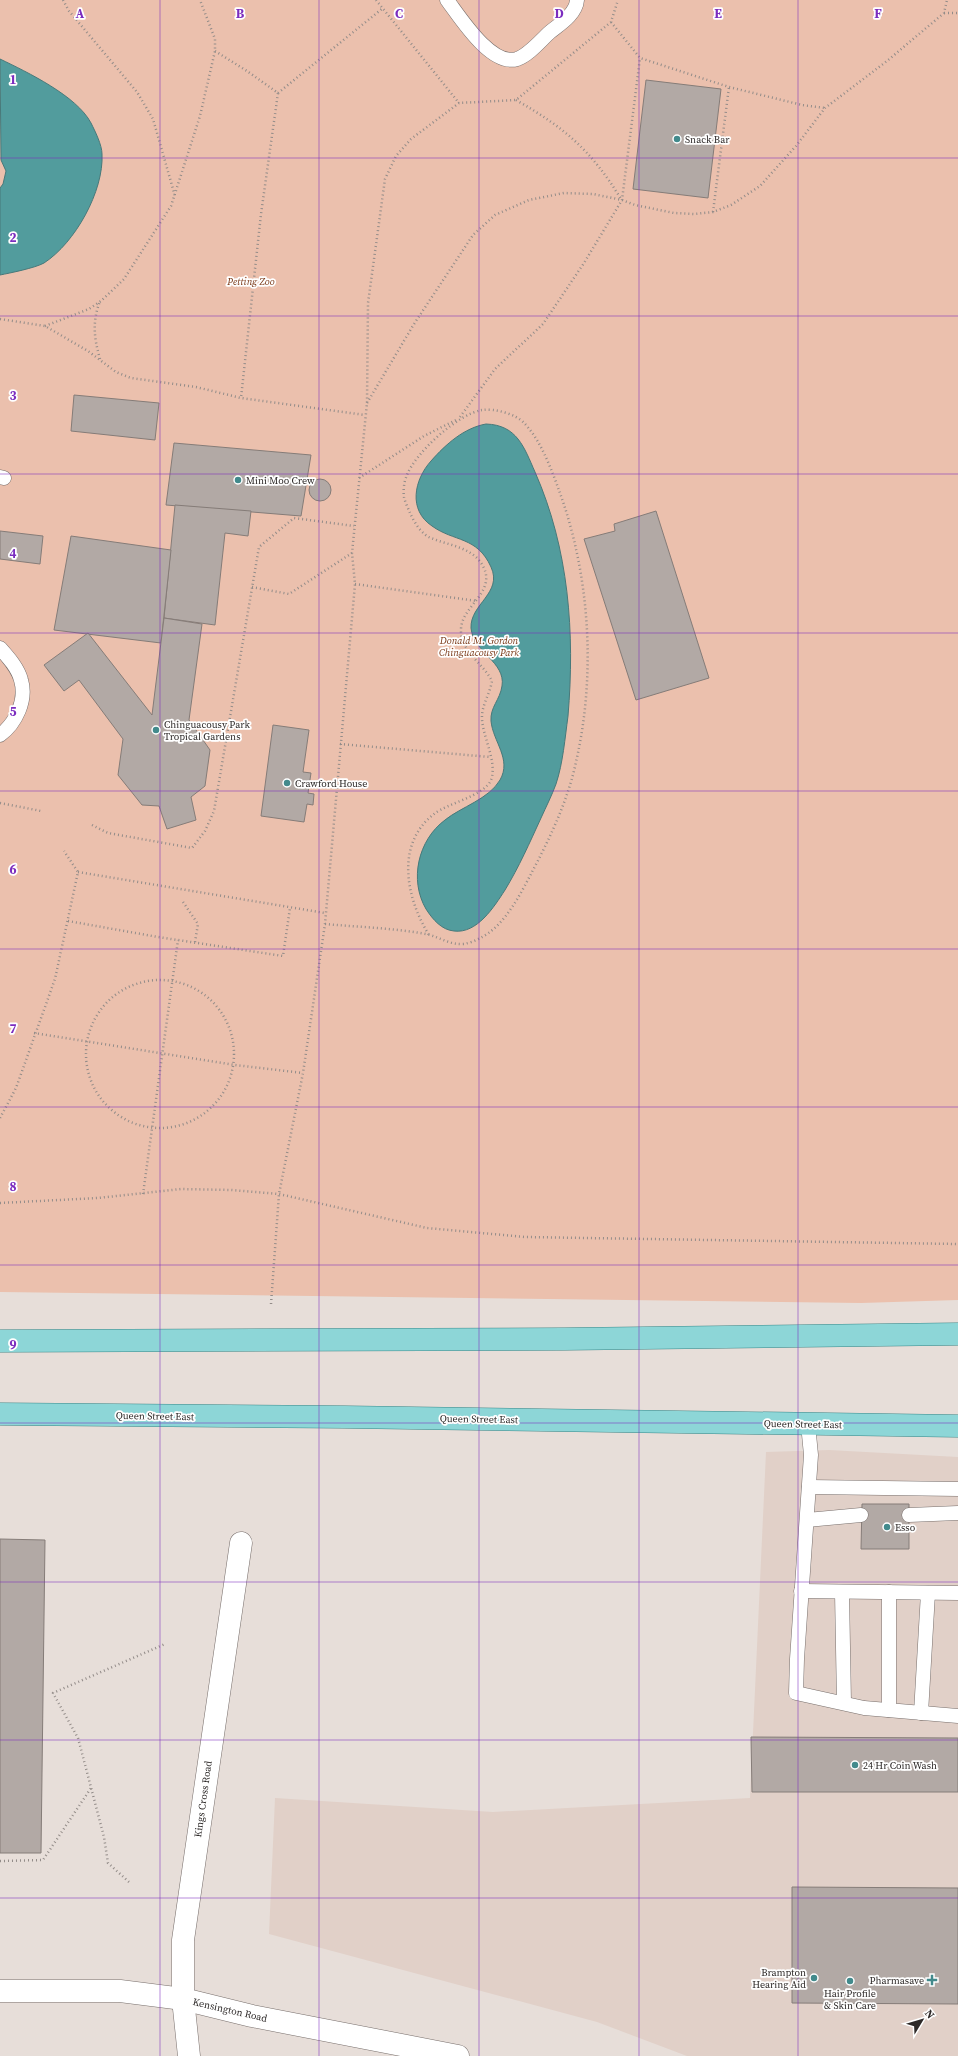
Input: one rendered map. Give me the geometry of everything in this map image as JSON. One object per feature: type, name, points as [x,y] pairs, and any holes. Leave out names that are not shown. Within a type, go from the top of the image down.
[{"type":"main road","points":[[0,1341],[565,1339],[958,1334]]},
{"type":"main road","name":"Queen Street East","points":[[0,1414],[345,1416],[958,1426]]},
{"type":"street","name":"Kings Cross Road","points":[[189,2056],[183,1999],[183,1940],[241,1543]]},
{"type":"street","name":"Kensington Road","points":[[0,1991],[120,1990],[183,1999],[252,2016],[458,2056]]},
{"type":"lane","points":[[447,0],[488,49],[499,57],[510,60],[522,56],[568,18],[576,7],[577,0]]},
{"type":"lane","points":[[0,648],[8,658],[21,680],[23,698],[18,715],[8,729],[0,735]]},
{"type":"lane","points":[[808,1424],[811,1455],[801,1592],[796,1693],[864,1708],[958,1716]]},
{"type":"lane","points":[[809,1487],[958,1489]]},
{"type":"lane","points":[[909,1515],[958,1514]]},
{"type":"lane","points":[[807,1520],[861,1515]]},
{"type":"lane","points":[[801,1592],[958,1593]]},
{"type":"lane","points":[[842,1592],[844,1703]]},
{"type":"lane","points":[[888,1592],[889,1710]]},
{"type":"lane","points":[[921,1713],[928,1593]]},
{"type":"path","points":[[63,0],[69,11],[137,92],[153,119],[175,196]]},
{"type":"path","points":[[45,326],[89,309],[124,279],[171,206],[200,116],[215,51],[215,40],[200,0]]},
{"type":"path","points":[[376,0],[459,103]]},
{"type":"path","points":[[516,100],[611,22],[618,0]]},
{"type":"path","points":[[367,403],[414,324],[473,235],[495,215],[529,200],[564,194],[593,194],[674,213],[694,214],[713,212],[744,198],[760,186],[796,146],[825,108],[887,61],[944,12],[947,0]]},
{"type":"path","points":[[241,398],[261,214],[278,93],[383,8]]},
{"type":"path","points":[[944,12],[958,13]]},
{"type":"path","points":[[611,22],[640,58],[729,87],[802,106],[825,108]]},
{"type":"path","points":[[215,51],[278,93]]},
{"type":"path","points":[[429,935],[419,918],[412,900],[407,873],[410,850],[420,829],[434,814],[479,792],[490,782],[494,769],[490,757],[482,716],[484,702],[492,681],[486,669],[472,656],[464,644],[461,629],[465,615],[477,601],[486,586],[485,570],[475,556],[455,545],[428,538],[413,521],[404,499],[406,477],[415,461],[459,418],[495,369],[543,324],[584,264],[622,200],[640,58]]},
{"type":"path","points":[[713,212],[729,87]]},
{"type":"path","points":[[271,1304],[279,1194],[303,1073],[324,924],[340,744],[349,663],[354,584],[352,553],[358,478],[367,403],[368,303],[385,179],[396,156],[412,138],[459,103],[516,100],[548,118],[574,138],[599,165],[622,200]]},
{"type":"path","points":[[100,301],[95,315],[94,331],[100,360]]},
{"type":"path","points":[[0,319],[45,326],[62,334],[116,372],[131,378],[196,387],[241,398],[365,415]]},
{"type":"path","points":[[324,924],[429,935],[445,942],[464,944],[488,934],[506,915],[521,893],[545,848],[576,763],[583,719],[587,674],[587,627],[578,553],[567,512],[553,472],[540,446],[523,421],[501,411],[483,409],[459,418],[424,436],[358,478]]},
{"type":"path","points":[[92,825],[108,832],[192,848],[200,840],[214,812],[234,686],[259,547],[294,518],[354,526]]},
{"type":"path","points":[[252,587],[288,594],[352,553]]},
{"type":"path","points":[[354,584],[477,601]]},
{"type":"path","points":[[340,744],[490,757]]},
{"type":"path","points":[[0,803],[41,811]]},
{"type":"path","points":[[0,1118],[16,1088],[34,1033],[55,978],[78,872],[64,851]]},
{"type":"path","points":[[78,872],[325,913]]},
{"type":"path","points":[[183,902],[198,924],[195,942]]},
{"type":"path","points":[[68,921],[283,956],[290,908]]},
{"type":"path","points":[[142,1194],[178,940]]},
{"type":"path","points":[[172,980],[186,984],[198,990],[210,998],[221,1009],[232,1036],[235,1065],[223,1091],[214,1103],[202,1114],[178,1125],[165,1128],[151,1127],[122,1119],[98,1099],[87,1071],[87,1041],[98,1014],[116,995],[141,982],[172,980]]},
{"type":"path","points":[[34,1033],[162,1052],[235,1065],[303,1073]]},
{"type":"path","points":[[0,1203],[98,1198],[181,1190],[231,1190],[279,1194],[427,1228],[471,1234],[525,1237],[958,1244]]},
{"type":"path","points":[[129,1882],[108,1862],[104,1837],[78,1738],[52,1693],[165,1644]]},
{"type":"path","points":[[0,1861],[43,1860],[91,1788]]},
{"type":"shaded area","points":[[829,1450],[958,1457],[958,2056],[687,2056],[597,2022],[269,1934],[275,1798],[493,1812],[750,1798],[766,1452]]},
{"type":"green space","name":"Donald M. Gordon Chinguacousy Park","points":[[0,0],[958,0],[958,1300],[861,1303],[0,1292]]},
{"type":"water","points":[[0,59],[37,78],[75,103],[91,123],[100,142],[102,154],[98,184],[93,199],[77,229],[66,243],[55,254],[40,265],[0,275],[0,188],[3,184],[6,171],[1,160]]},
{"type":"water","points":[[486,424],[497,425],[505,428],[518,439],[527,454],[546,501],[562,561],[567,592],[571,654],[570,685],[564,750],[556,784],[520,863],[501,897],[484,918],[470,928],[462,931],[454,931],[446,929],[438,924],[426,909],[418,886],[417,873],[423,849],[428,838],[436,828],[452,815],[482,798],[495,787],[503,772],[503,758],[492,729],[491,721],[492,712],[501,691],[502,678],[494,663],[477,644],[471,628],[475,612],[490,591],[494,576],[491,567],[479,550],[464,541],[440,531],[424,519],[419,512],[416,495],[421,477],[431,461],[449,443],[463,433]]},
{"type":"building","name":"Snack Bar","points":[[646,80],[721,89],[708,198],[633,189]]},
{"type":"building","points":[[74,395],[159,403],[155,440],[71,431]]},
{"type":"building","name":"Mini Moo Crew","points":[[174,443],[311,455],[301,516],[166,505]]},
{"type":"building","points":[[320,479],[328,482],[331,490],[328,498],[320,501],[312,498],[309,490],[312,482]]},
{"type":"building","points":[[175,505],[251,511],[248,536],[225,533],[215,625],[164,618]]},
{"type":"building","points":[[656,511],[709,678],[636,700],[584,539],[615,531],[614,524]]},
{"type":"building","points":[[0,531],[43,536],[40,564],[0,559]]},
{"type":"building","points":[[71,536],[171,550],[161,643],[54,630]]},
{"type":"building","name":"Chinguacousy Park Tropical Gardens","points":[[164,618],[202,624],[189,720],[210,750],[205,786],[191,797],[196,820],[167,829],[159,806],[142,805],[118,775],[123,739],[79,680],[64,691],[44,665],[88,633],[152,715]]},
{"type":"building","name":"Crawford House","points":[[273,725],[309,730],[303,772],[311,773],[308,793],[314,794],[313,805],[307,804],[304,822],[261,816]]},
{"type":"building","points":[[862,1504],[909,1504],[909,1549],[861,1549]]},
{"type":"building","points":[[0,1539],[45,1540],[41,1853],[0,1853]]},
{"type":"building","name":"24 Hr Coin Wash","points":[[751,1737],[958,1738],[958,1792],[752,1792]]},
{"type":"building","points":[[792,1887],[958,1888],[958,2004],[792,2003]]},
{"type":"place","name":"Snack Bar","points":[[677,139]]},
{"type":"place","name":"Mini Moo Crew","points":[[238,480]]},
{"type":"place","name":"Chinguacousy Park Tropical Gardens","points":[[156,730]]},
{"type":"place","name":"Crawford House","points":[[287,783]]},
{"type":"place","name":"Esso","points":[[887,1527]]},
{"type":"place","name":"24 Hr Coin Wash","points":[[855,1765]]},
{"type":"place","name":"Brampton Hearing Aid","points":[[814,1978]]},
{"type":"place","name":"Pharmasave","points":[[932,1980]]},
{"type":"place","name":"Hair Profile & Skin Care","points":[[850,1981]]},
{"type":"park label","name":"Petting Zoo","points":[[251,281]]}]
